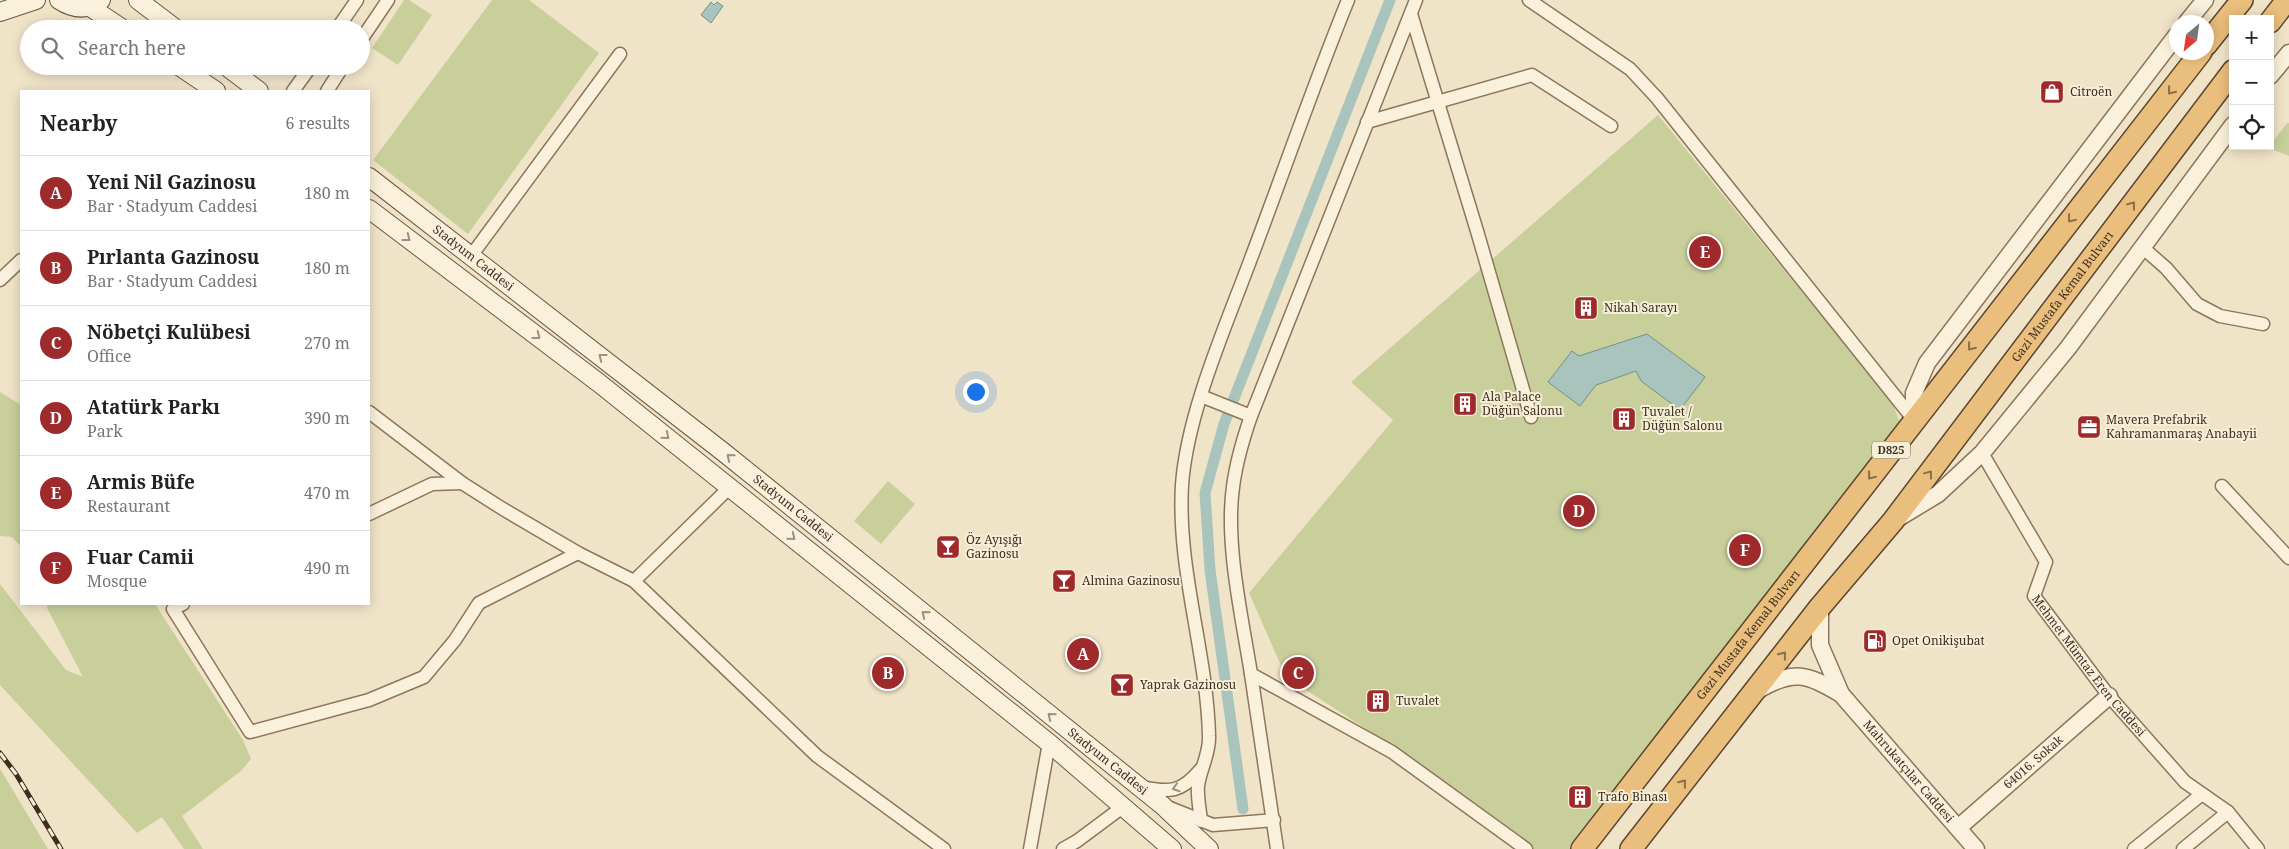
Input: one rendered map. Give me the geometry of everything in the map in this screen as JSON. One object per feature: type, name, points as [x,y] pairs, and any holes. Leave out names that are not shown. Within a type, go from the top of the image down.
[{"type":"highway","points":[[2214,35],[2242,0]]},
{"type":"highway","points":[[2274,17],[2287,0]]},
{"type":"highway","name":"Gazi Mustafa Kemal Bulvarı","points":[[1582,849],[2195,60]]},
{"type":"highway","name":"Gazi Mustafa Kemal Bulvarı","points":[[1631,849],[1820,607],[1893,521],[2229,76]]},
{"type":"main road","points":[[0,12],[36,0]]},
{"type":"main road","points":[[58,0],[69,6],[79,8],[95,3],[113,20]]},
{"type":"main road","points":[[138,0],[164,20]]},
{"type":"main road","points":[[192,75],[213,90]]},
{"type":"main road","points":[[238,75],[258,90]]},
{"type":"main road","name":"Stadyum Caddesi","points":[[370,178],[722,451],[1140,787],[1209,849]]},
{"type":"main road","name":"Stadyum Caddesi","points":[[370,209],[599,383],[730,487],[1050,743],[1172,849]]},
{"type":"main road","points":[[442,265],[442,255],[450,247],[467,254]]},
{"type":"street","points":[[343,20],[357,0]]},
{"type":"street","points":[[370,27],[388,0]]},
{"type":"street","points":[[1201,820],[1198,786],[1209,738],[1186,563],[1182,494],[1186,456],[1201,396],[1324,60],[1348,0]]},
{"type":"street","points":[[1277,849],[1232,537],[1232,488],[1240,449],[1250,416],[1416,0]]},
{"type":"street","points":[[1529,0],[1630,69],[1657,98],[1914,420]]},
{"type":"street","points":[[2193,15],[2205,0]]},
{"type":"street","points":[[1411,14],[1531,417]]},
{"type":"street","points":[[1914,420],[1914,393],[1927,363],[2169,45]]},
{"type":"street","points":[[2274,71],[2289,53]]},
{"type":"street","points":[[467,254],[620,54]]},
{"type":"street","points":[[295,90],[305,75]]},
{"type":"street","points":[[328,90],[337,75]]},
{"type":"street","points":[[1367,122],[1532,75],[1611,126]]},
{"type":"street","name":"Gazi Mustafa Kemal Bulvarı","points":[[1893,521],[1938,494],[1982,453],[2068,348],[2229,130]]},
{"type":"street","points":[[2142,247],[2166,268],[2197,304],[2220,316],[2263,324]]},
{"type":"street","points":[[0,280],[20,261]]},
{"type":"street","points":[[1201,396],[1250,416]]},
{"type":"street","points":[[370,413],[462,483],[578,553],[634,581],[817,756],[944,849]]},
{"type":"street","name":"Mehmet Mümtaz Eren Caddesi","points":[[1982,453],[2046,562],[2034,596],[2109,696],[2185,782],[2228,812],[2258,849]]},
{"type":"street","points":[[370,514],[432,484],[462,483]]},
{"type":"street","points":[[2222,486],[2289,558]]},
{"type":"street","points":[[634,581],[730,487]]},
{"type":"street","points":[[181,605],[173,609],[250,732],[369,700],[424,677],[455,640],[479,603],[578,553]]},
{"type":"street","name":"Mahrukatçılar Caddesi","points":[[1820,607],[1820,645],[1841,694]]},
{"type":"street","points":[[1251,674],[1392,752],[1526,849]]},
{"type":"street","name":"Mahrukatçılar Caddesi","points":[[1753,694],[1778,679],[1792,676],[1816,679],[1841,694],[1958,828],[1969,846]]},
{"type":"street","name":"64016. Sokak","points":[[1958,828],[2109,696]]},
{"type":"street","points":[[1030,849],[1050,743]]},
{"type":"street","points":[[1140,787],[1167,791],[1182,788],[1192,780],[1204,765]]},
{"type":"street","points":[[2134,849],[2202,794]]},
{"type":"street","points":[[1162,805],[1213,825],[1274,820]]},
{"type":"street","points":[[1063,849],[1077,841],[1124,806]]},
{"type":"street","points":[[2183,849],[2228,812]]},
{"type":"green space","points":[[404,0],[409,0],[432,15],[398,65],[372,48]]},
{"type":"green space","points":[[492,0],[529,0],[599,53],[468,234],[373,160]]},
{"type":"green space","points":[[1658,115],[1893,404],[1902,429],[1582,849],[1528,849],[1394,747],[1286,677],[1249,593],[1393,420],[1351,382]]},
{"type":"green space","points":[[2287,123],[2289,123],[2289,156],[2273,150],[2274,140]]},
{"type":"green space","points":[[0,392],[20,404],[20,546],[12,537],[0,536]]},
{"type":"green space","points":[[888,481],[915,504],[881,544],[854,521]]},
{"type":"green space","points":[[0,584],[66,670],[83,677],[47,605],[156,605],[243,740],[251,759],[241,771],[182,816],[203,849],[184,849],[162,817],[137,833],[0,685]]},
{"type":"green space","points":[[0,769],[4,775],[48,849],[0,849]]},
{"type":"water","points":[[711,2],[714,5],[717,2],[723,6],[711,23],[701,15]]},
{"type":"water","points":[[1647,334],[1705,377],[1680,410],[1641,381],[1636,371],[1596,385],[1580,406],[1548,382],[1572,351],[1579,356]]},
{"type":"waterway","points":[[1243,809],[1210,570],[1205,493],[1224,424],[1390,0]]},
{"type":"railway","points":[[0,753],[16,774],[61,849]]},
{"type":"place","name":"Citroën","points":[[2052,92]]},
{"type":"place","name":"Armis Büfe","points":[[1705,252]]},
{"type":"place","name":"Nikah Sarayı","points":[[1586,308]]},
{"type":"place","name":"Ala Palace Düğün Salonu","points":[[1465,404]]},
{"type":"place","name":"Tuvalet / Düğün Salonu","points":[[1624,419]]},
{"type":"place","name":"Mavera Prefabrik Kahramanmaraş Anabayii","points":[[2089,427]]},
{"type":"place","name":"Atatürk Parkı","points":[[1579,511]]},
{"type":"place","name":"Öz Ayışığı Gazinosu","points":[[948,547]]},
{"type":"place","name":"Fuar Camii","points":[[1745,550]]},
{"type":"place","name":"Almina Gazinosu","points":[[1064,581]]},
{"type":"place","name":"Opet Onikişubat","points":[[1875,641]]},
{"type":"place","name":"Yeni Nil Gazinosu","points":[[1083,654]]},
{"type":"place","name":"Pırlanta Gazinosu","points":[[888,673]]},
{"type":"place","name":"Nöbetçi Kulübesi","points":[[1298,673]]},
{"type":"place","name":"Yaprak Gazinosu","points":[[1122,685]]},
{"type":"place","name":"Tuvalet","points":[[1378,701]]},
{"type":"place","name":"Trafo Binası","points":[[1580,797]]}]
